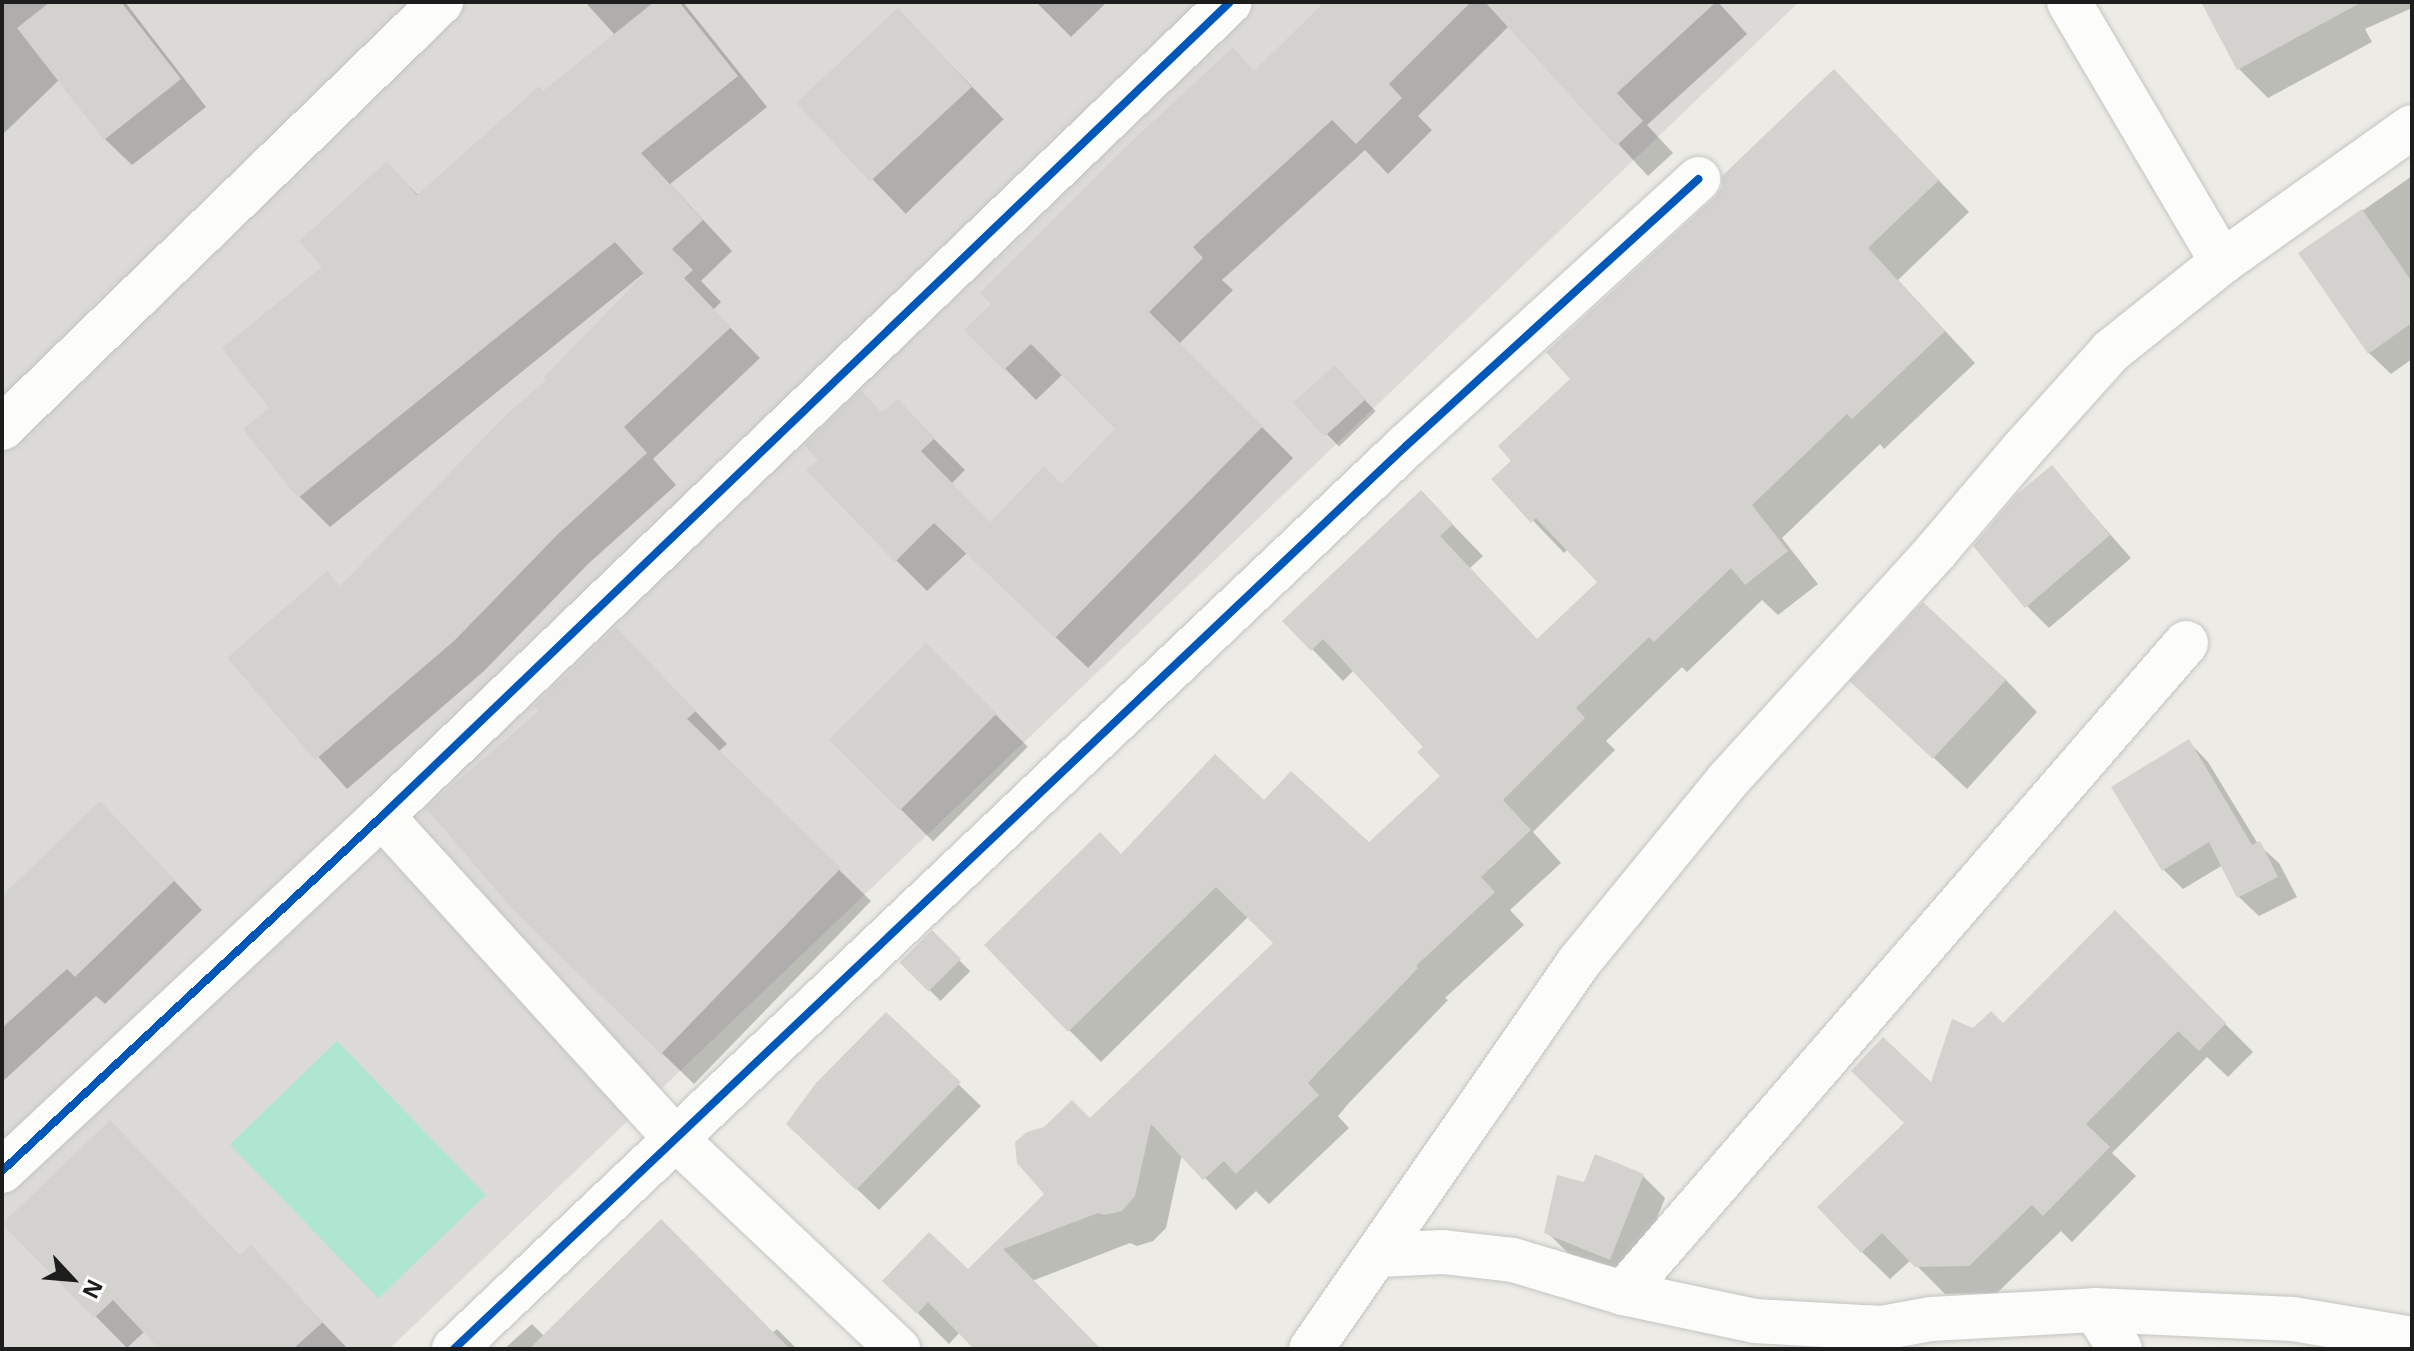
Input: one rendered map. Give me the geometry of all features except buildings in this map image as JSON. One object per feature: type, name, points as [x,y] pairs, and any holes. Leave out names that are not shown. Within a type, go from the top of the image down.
[{"type":"street","points":[[2,428],[441,2]]},
{"type":"street","points":[[2,1171],[382,816],[1230,2]]},
{"type":"street","points":[[2069,2],[2222,262]]},
{"type":"street","points":[[1311,1349],[1579,962],[1727,781],[2111,351],[2222,262],[2412,127]]},
{"type":"street","points":[[454,1349],[1406,446],[1698,179]]},
{"type":"street","points":[[1623,1293],[2186,643]]},
{"type":"street","points":[[382,816],[676,1139],[898,1349]]},
{"type":"street","points":[[1379,1255],[1443,1252],[1513,1260],[1623,1293],[1755,1321],[1882,1328],[1931,1319],[2095,1310],[2293,1319],[2412,1339]]},
{"type":"street","points":[[2095,1310],[2120,1349]]},
{"type":"shaded area","points":[[2,2],[1799,2],[389,1349],[2,1349]]},
{"type":"green space","points":[[337,1041],[486,1195],[378,1298],[230,1145]]},
{"type":"cycle path","points":[[2,1171],[382,816],[1230,2]]},
{"type":"cycle path","points":[[454,1349],[1406,446],[1698,179]]}]
